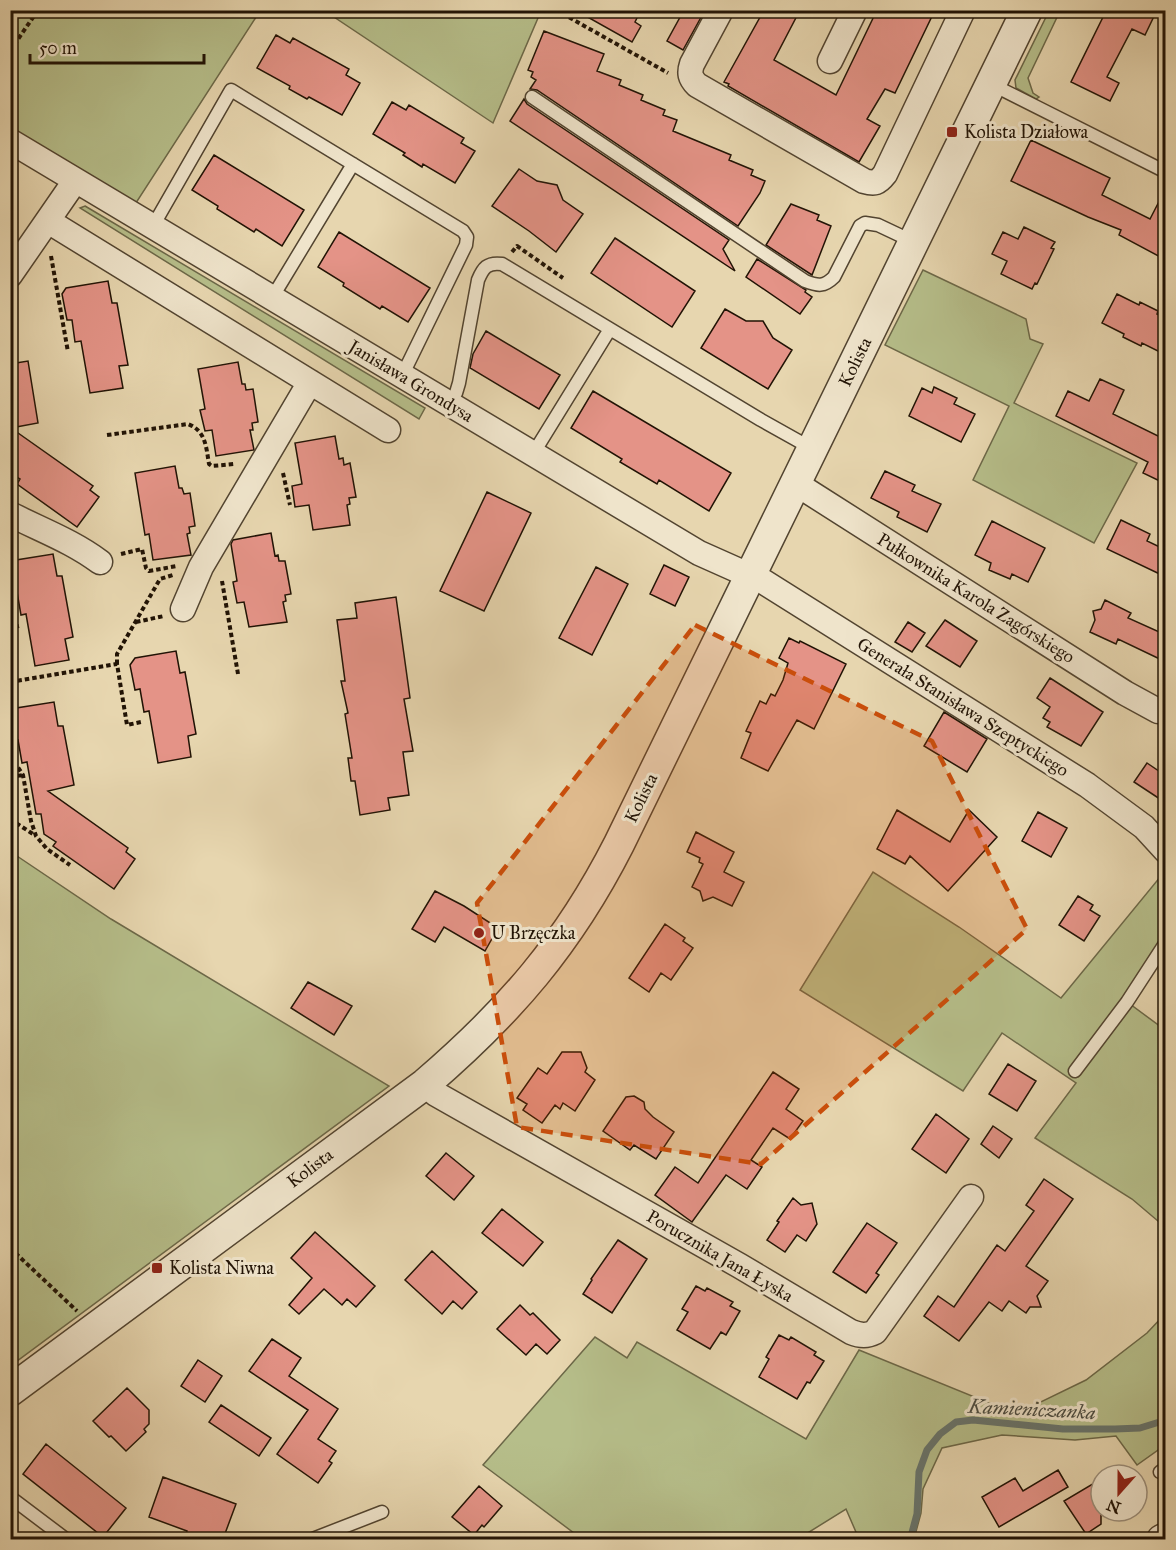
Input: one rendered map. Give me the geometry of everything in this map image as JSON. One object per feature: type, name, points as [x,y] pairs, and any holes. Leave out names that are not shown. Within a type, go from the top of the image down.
[{"type":"street","points":[[721,10],[692,64],[691,80],[864,182],[873,184],[879,182],[885,174],[963,10]]},
{"type":"street","points":[[830,60],[855,10]]},
{"type":"street","name":"Kolista","points":[[10,1391],[425,1084],[468,1047],[511,1004],[553,953],[619,844],[1027,10]]},
{"type":"street","name":"Janisława Grondysa","points":[[10,141],[69,190],[153,226],[699,553],[750,576]]},
{"type":"street","points":[[10,275],[69,190]]},
{"type":"street","points":[[42,229],[310,382],[388,430]]},
{"type":"street","points":[[183,609],[203,565],[310,382]]},
{"type":"street","name":"Pułkownika Karola Zagórskiego","points":[[795,483],[1125,693],[1158,711]]},
{"type":"street","points":[[10,514],[82,549],[100,562]]},
{"type":"street","name":"Generała Stanisława Szeptyckiego","points":[[750,576],[765,582],[1086,785],[1144,827],[1166,851]]},
{"type":"street","name":"Porucznika Jana Łyska","points":[[425,1084],[436,1094],[861,1336],[876,1332],[971,1197]]},
{"type":"lane","points":[[991,84],[1166,172]]},
{"type":"lane","points":[[153,226],[231,90],[463,231],[466,237],[465,245],[402,376]]},
{"type":"lane","points":[[532,97],[805,281],[818,286],[827,284],[834,277],[860,226],[865,223],[878,225],[914,242]]},
{"type":"lane","points":[[272,298],[353,164]]},
{"type":"lane","points":[[450,404],[459,383],[478,280],[482,270],[494,263],[502,264],[812,449]]},
{"type":"lane","points":[[533,454],[610,329]]},
{"type":"lane","points":[[1075,1071],[1127,1002],[1166,942]]},
{"type":"lane","points":[[10,1497],[67,1539]]},
{"type":"lane","points":[[310,1539],[382,1512]]},
{"type":"path","points":[[10,51],[38,10]]},
{"type":"path","points":[[555,10],[681,80],[691,80]]},
{"type":"path","points":[[42,229],[49,248],[69,352]]},
{"type":"path","points":[[107,435],[188,424],[200,431],[204,438],[209,464],[212,466],[265,461]]},
{"type":"path","points":[[100,562],[142,549],[146,568],[149,571],[193,564],[203,565]]},
{"type":"path","points":[[141,722],[127,725],[117,654],[160,579],[186,573],[217,555],[238,674]]},
{"type":"path","points":[[135,622],[155,619]]},
{"type":"path","points":[[10,628],[19,626]]},
{"type":"path","points":[[10,682],[117,664]]},
{"type":"path","points":[[10,755],[23,775],[36,836]]},
{"type":"path","points":[[10,777],[23,775]]},
{"type":"path","points":[[10,819],[36,836],[47,849],[70,865]]},
{"type":"path","points":[[10,1248],[95,1328]]},
{"type":"highlighted area","points":[[695,625],[932,741],[1027,929],[761,1164],[517,1127],[477,903]]},
{"type":"green space","points":[[10,11],[260,11],[134,206],[11,129]]},
{"type":"green space","points":[[325,11],[541,11],[493,123]]},
{"type":"green space","points":[[1049,11],[1060,11],[1028,78],[1033,93],[1039,97],[1036,99],[1016,88],[1015,80]]},
{"type":"green space","points":[[85,206],[425,408],[419,419],[80,208]]},
{"type":"green space","points":[[923,270],[1026,319],[1030,339],[1043,344],[1014,403],[1137,463],[1094,543],[973,480],[1009,406],[885,345]]},
{"type":"green space","points":[[11,852],[111,919],[389,1086],[17,1361],[10,1347]]},
{"type":"green space","points":[[1165,871],[1165,935],[1155,950],[1130,1004],[1165,1030],[1165,1227],[1132,1199],[1035,1138],[1076,1083],[1002,1033],[963,1091],[800,990],[873,872],[959,927],[1061,998]]},
{"type":"green space","points":[[1165,1314],[1165,1445],[1140,1463],[1136,1463],[1116,1436],[1075,1440],[1002,1435],[942,1448],[923,1489],[921,1513],[914,1539],[859,1539],[846,1509],[798,1539],[582,1539],[483,1465],[595,1337],[627,1358],[637,1342],[806,1439],[859,1350],[1016,1414],[1086,1380],[1147,1333]]},
{"type":"building","points":[[575,10],[641,10],[635,22],[641,26],[632,42]]},
{"type":"building","points":[[684,10],[705,10],[683,50],[667,41]]},
{"type":"building","points":[[764,10],[800,10],[774,60],[836,95],[877,10],[935,10],[895,93],[885,89],[867,119],[880,126],[859,162],[724,82]]},
{"type":"building","points":[[1095,10],[1157,10],[1145,35],[1132,29],[1107,77],[1119,83],[1110,101],[1071,82],[1104,15]]},
{"type":"building","points":[[544,31],[604,54],[597,71],[621,80],[619,85],[643,95],[641,100],[665,110],[663,115],[677,120],[673,131],[731,155],[729,160],[753,170],[751,175],[765,181],[760,193],[738,226],[537,90],[530,89],[536,80],[531,77],[533,72],[528,70]]},
{"type":"building","points":[[276,35],[290,43],[293,38],[349,69],[346,75],[360,83],[342,115],[309,97],[307,99],[289,89],[290,86],[257,68]]},
{"type":"building","points":[[524,99],[527,104],[729,240],[723,249],[735,271],[510,121]]},
{"type":"building","points":[[392,102],[406,110],[409,105],[464,138],[461,143],[475,151],[455,183],[423,164],[422,167],[403,155],[405,153],[373,134]]},
{"type":"building","points":[[1031,140],[1110,178],[1102,195],[1150,219],[1166,188],[1166,260],[1119,235],[1121,230],[1011,181]]},
{"type":"building","points":[[214,155],[304,210],[282,246],[256,229],[254,232],[217,209],[218,206],[192,190]]},
{"type":"building","points":[[519,169],[537,181],[557,185],[563,200],[583,214],[556,252],[492,206]]},
{"type":"building","points":[[791,204],[819,215],[817,220],[831,226],[812,275],[766,245]]},
{"type":"building","points":[[1024,227],[1055,242],[1051,248],[1054,249],[1037,284],[1035,283],[1032,289],[1001,274],[1007,261],[992,254],[1003,232],[1018,239]]},
{"type":"building","points":[[339,232],[430,288],[408,322],[382,306],[380,309],[318,267]]},
{"type":"building","points":[[615,238],[695,291],[672,327],[591,273]]},
{"type":"building","points":[[757,259],[806,290],[805,292],[812,297],[800,314],[746,277]]},
{"type":"building","points":[[108,281],[112,303],[117,303],[128,365],[119,366],[123,388],[90,393],[81,341],[75,342],[72,320],[67,320],[62,294],[66,288]]},
{"type":"building","points":[[1117,294],[1139,305],[1140,302],[1166,318],[1166,355],[1142,343],[1141,346],[1123,337],[1124,334],[1102,323]]},
{"type":"building","points":[[725,309],[746,321],[763,321],[773,338],[792,350],[768,389],[701,348]]},
{"type":"building","points":[[486,331],[560,375],[539,409],[470,368],[473,354]]},
{"type":"building","points":[[28,361],[38,423],[11,428],[93,486],[90,490],[99,497],[77,527],[17,484],[20,479],[10,473],[10,364]]},
{"type":"building","points":[[238,362],[242,384],[245,384],[246,390],[253,389],[258,422],[252,423],[253,430],[250,430],[254,450],[216,456],[212,430],[205,431],[200,410],[205,409],[198,369]]},
{"type":"building","points":[[1100,379],[1124,390],[1113,414],[1160,437],[1166,425],[1166,484],[1143,473],[1148,462],[1056,416],[1068,391],[1089,401]]},
{"type":"building","points":[[934,387],[957,398],[954,404],[975,414],[961,442],[909,416],[922,388],[932,393]]},
{"type":"building","points":[[593,391],[731,473],[709,511],[659,480],[657,484],[620,462],[622,459],[571,428]]},
{"type":"building","points":[[335,436],[339,459],[343,458],[344,465],[350,463],[356,497],[349,498],[350,504],[347,505],[350,525],[313,530],[309,505],[295,507],[292,486],[302,484],[295,443]]},
{"type":"building","points":[[175,466],[179,488],[182,488],[184,494],[190,493],[195,526],[189,527],[190,533],[187,534],[191,555],[153,560],[149,534],[145,535],[135,473]]},
{"type":"building","points":[[885,471],[915,485],[912,491],[941,504],[927,532],[897,517],[899,512],[871,498]]},
{"type":"building","points":[[487,492],[531,513],[484,611],[440,591]]},
{"type":"building","points":[[1121,520],[1150,534],[1147,541],[1166,550],[1166,577],[1107,549]]},
{"type":"building","points":[[992,521],[1045,548],[1028,582],[1012,574],[1010,579],[989,570],[991,563],[975,555]]},
{"type":"building","points":[[271,533],[275,556],[278,555],[279,561],[285,561],[291,594],[285,595],[286,601],[283,602],[287,622],[249,627],[244,602],[237,603],[233,582],[237,581],[231,544],[233,540]]},
{"type":"building","points":[[53,554],[57,576],[62,576],[73,637],[65,639],[69,660],[35,666],[26,614],[21,615],[17,592],[10,594],[10,561]]},
{"type":"building","points":[[664,565],[689,577],[675,606],[650,594]]},
{"type":"building","points":[[596,567],[628,584],[592,655],[559,638]]},
{"type":"building","points":[[396,597],[410,698],[404,699],[413,751],[403,752],[409,795],[388,798],[390,810],[360,815],[355,781],[351,781],[348,758],[352,758],[345,714],[348,713],[341,681],[345,681],[337,620],[357,618],[355,603]]},
{"type":"building","points":[[1105,600],[1131,613],[1128,618],[1166,635],[1166,662],[1118,639],[1116,644],[1090,632],[1095,620],[1093,611],[1101,609]]},
{"type":"building","points":[[945,620],[977,641],[960,667],[926,646]]},
{"type":"building","points":[[908,622],[925,633],[912,652],[895,642]]},
{"type":"building","points":[[789,638],[799,643],[800,641],[846,664],[814,729],[797,720],[768,771],[741,758],[751,733],[746,731],[760,701],[766,704],[771,694],[775,696],[783,680],[788,663],[779,658]]},
{"type":"building","points":[[176,651],[180,673],[185,672],[196,734],[188,736],[191,757],[158,763],[149,711],[144,712],[140,689],[135,690],[130,665],[135,658]]},
{"type":"building","points":[[1050,678],[1103,712],[1081,746],[1047,727],[1050,722],[1043,718],[1050,707],[1037,698]]},
{"type":"building","points":[[54,702],[58,726],[63,726],[74,785],[48,791],[128,848],[126,852],[135,859],[114,889],[53,846],[56,842],[44,834],[41,814],[36,814],[27,762],[22,763],[18,740],[13,741],[10,709]]},
{"type":"building","points":[[944,712],[987,739],[967,772],[924,746]]},
{"type":"building","points":[[1147,763],[1166,776],[1166,803],[1134,782]]},
{"type":"building","points":[[897,810],[950,842],[969,810],[997,837],[948,891],[910,856],[905,864],[877,849]]},
{"type":"building","points":[[1038,812],[1067,828],[1051,857],[1022,841]]},
{"type":"building","points":[[696,832],[734,852],[724,872],[744,882],[732,906],[713,897],[703,901],[700,891],[692,887],[703,864],[699,862],[700,858],[687,852]]},
{"type":"building","points":[[435,891],[498,928],[485,951],[444,927],[435,942],[412,929]]},
{"type":"building","points":[[1078,896],[1093,905],[1090,910],[1100,916],[1084,941],[1059,925]]},
{"type":"building","points":[[665,924],[685,938],[683,941],[693,948],[671,980],[661,973],[649,992],[629,978]]},
{"type":"building","points":[[308,982],[352,1006],[334,1035],[291,1008]]},
{"type":"building","points":[[562,1052],[581,1052],[587,1068],[585,1072],[595,1080],[575,1111],[563,1103],[560,1109],[555,1105],[542,1123],[523,1110],[527,1104],[517,1098],[538,1068],[547,1074]]},
{"type":"building","points":[[1008,1064],[1036,1081],[1017,1111],[989,1094]]},
{"type":"building","points":[[773,1072],[799,1089],[786,1109],[803,1121],[790,1139],[773,1128],[751,1160],[762,1167],[747,1189],[726,1175],[692,1222],[655,1195],[675,1167],[698,1183]]},
{"type":"building","points":[[634,1096],[644,1102],[645,1109],[653,1117],[674,1132],[656,1159],[634,1145],[630,1150],[603,1131],[626,1097]]},
{"type":"building","points":[[936,1114],[969,1139],[946,1173],[912,1149]]},
{"type":"building","points":[[993,1126],[1012,1139],[999,1158],[981,1144]]},
{"type":"building","points":[[446,1153],[474,1176],[454,1200],[426,1176]]},
{"type":"building","points":[[1044,1179],[1073,1199],[1026,1266],[1048,1281],[1037,1296],[1041,1307],[1030,1307],[1026,1313],[1009,1301],[1002,1311],[989,1302],[959,1341],[924,1316],[938,1296],[954,1307],[997,1245],[1005,1251],[1034,1211],[1026,1205]]},
{"type":"building","points":[[793,1198],[801,1205],[812,1203],[817,1224],[806,1241],[797,1235],[785,1252],[767,1240]]},
{"type":"building","points":[[502,1209],[543,1242],[523,1266],[482,1233]]},
{"type":"building","points":[[867,1223],[897,1243],[876,1273],[879,1275],[866,1293],[833,1272]]},
{"type":"building","points":[[315,1232],[375,1286],[356,1307],[347,1299],[342,1305],[324,1289],[299,1314],[289,1305],[312,1278],[291,1258]]},
{"type":"building","points":[[618,1240],[647,1259],[612,1313],[583,1294]]},
{"type":"building","points":[[432,1251],[477,1292],[462,1309],[453,1301],[442,1314],[405,1280]]},
{"type":"building","points":[[696,1286],[705,1291],[707,1288],[733,1302],[730,1306],[740,1311],[726,1335],[721,1332],[710,1349],[677,1330],[688,1312],[682,1309]]},
{"type":"building","points":[[520,1305],[530,1315],[533,1313],[560,1340],[547,1354],[536,1344],[526,1355],[497,1329]]},
{"type":"building","points":[[779,1335],[789,1340],[791,1337],[816,1352],[814,1355],[824,1361],[797,1399],[759,1377],[769,1359],[766,1357]]},
{"type":"building","points":[[272,1339],[301,1358],[289,1376],[338,1409],[318,1439],[336,1451],[329,1461],[332,1463],[318,1483],[277,1454],[308,1410],[249,1371]]},
{"type":"building","points":[[198,1360],[222,1376],[205,1402],[181,1386]]},
{"type":"building","points":[[127,1388],[149,1410],[149,1424],[144,1429],[146,1432],[126,1451],[93,1421]]},
{"type":"building","points":[[221,1405],[271,1438],[259,1456],[209,1422]]},
{"type":"building","points":[[46,1444],[126,1508],[103,1537],[23,1474]]},
{"type":"building","points":[[1058,1470],[1068,1487],[999,1527],[982,1497],[1015,1478],[1023,1491]]},
{"type":"building","points":[[163,1477],[236,1504],[223,1539],[184,1539],[187,1531],[149,1517]]},
{"type":"building","points":[[479,1486],[502,1506],[474,1535],[452,1517]]},
{"type":"building","points":[[1089,1486],[1089,1523],[1101,1524],[1086,1534],[1064,1501]]},
{"type":"waterway","name":"Kamieniczanka","points":[[910,1540],[917,1514],[919,1472],[927,1450],[940,1434],[956,1422],[973,1420],[1063,1429],[1115,1429],[1140,1428],[1166,1420]]},
{"type":"place","name":"Kolista Działowa","points":[[952,132]]},
{"type":"place","name":"U Brzęczka","points":[[479,933]]},
{"type":"place","name":"Kolista Niwna","points":[[157,1268]]}]
